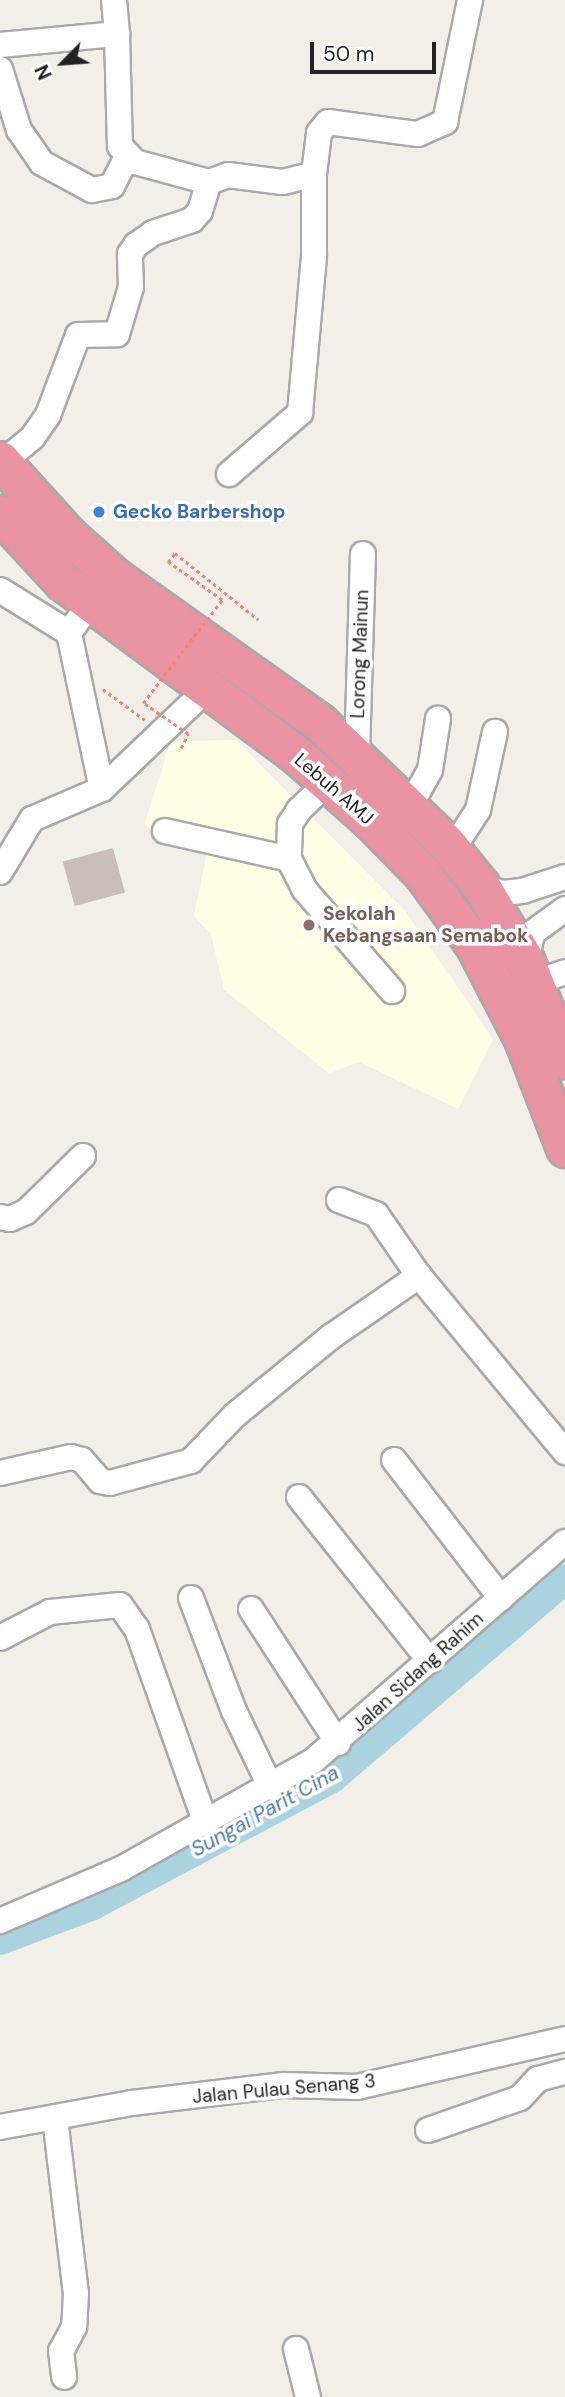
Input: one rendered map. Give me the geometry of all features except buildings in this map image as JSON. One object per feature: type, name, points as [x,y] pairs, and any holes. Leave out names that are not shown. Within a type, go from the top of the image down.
[{"type":"highway","name":"Lebuh AMJ","points":[[1,462],[69,537],[115,577],[319,722],[410,806],[452,850],[542,972],[565,1060]]},
{"type":"highway","name":"Lebuh AMJ","points":[[0,514],[76,593],[329,781],[422,873],[475,946],[523,1039],[565,1148]]},
{"type":"street","points":[[114,0],[118,137],[127,156],[209,182],[228,175],[283,183],[314,174]]},
{"type":"street","points":[[229,474],[300,413],[314,256],[314,174],[319,133],[328,122],[418,134],[445,122],[470,0]]},
{"type":"street","points":[[0,45],[117,34]]},
{"type":"street","points":[[0,69],[19,130],[42,163],[92,190],[112,186],[127,156]]},
{"type":"street","points":[[1,462],[32,438],[48,415],[78,335],[117,334],[131,287],[130,254],[136,245],[153,233],[192,220],[200,211],[209,182]]},
{"type":"street","points":[[0,540],[76,593],[69,634],[102,789]]},
{"type":"street","name":"Lorong Mainun","points":[[357,755],[363,554]]},
{"type":"street","points":[[0,590],[69,634]]},
{"type":"street","points":[[0,873],[32,820],[102,789],[172,741],[207,689]]},
{"type":"street","points":[[410,806],[430,771],[438,719]]},
{"type":"street","points":[[452,850],[478,810],[495,732]]},
{"type":"street","points":[[329,781],[299,810],[290,824],[289,859],[304,890],[393,991]]},
{"type":"street","points":[[164,831],[289,859]]},
{"type":"street","points":[[481,886],[503,892],[522,891],[565,877]]},
{"type":"street","points":[[542,972],[533,933],[565,909]]},
{"type":"street","points":[[0,1217],[10,1219],[26,1212],[83,1156]]},
{"type":"street","points":[[339,1200],[376,1214],[419,1276],[565,1452]]},
{"type":"street","points":[[0,1473],[71,1457],[82,1460],[92,1474],[110,1483],[191,1461],[235,1415],[332,1336],[419,1276]]},
{"type":"street","points":[[394,1460],[501,1598]]},
{"type":"street","points":[[299,1497],[430,1661]]},
{"type":"street","name":"Jalan Sidang Rahim","points":[[0,1921],[121,1869],[271,1788],[338,1743],[565,1542]]},
{"type":"street","points":[[191,1598],[229,1699],[271,1788]]},
{"type":"street","points":[[0,1638],[50,1612],[120,1605],[136,1629],[206,1824]]},
{"type":"street","points":[[251,1609],[338,1743]]},
{"type":"street","name":"Jalan Pulau Senang 3","points":[[0,2127],[132,2103],[284,2085],[357,2087],[565,2039]]},
{"type":"street","points":[[428,2130],[520,2098],[538,2079],[565,2072]]},
{"type":"street","points":[[55,2118],[76,2293],[74,2327],[61,2351],[64,2377]]},
{"type":"street","points":[[296,2349],[308,2397]]},
{"type":"path","points":[[100,686],[172,741],[188,734],[143,703],[222,600],[168,562],[175,553],[259,621]]},
{"type":"shaded area","name":"Sekolah Kebangsaan Semabok","points":[[236,740],[405,911],[493,1039],[458,1109],[359,1062],[329,1073],[224,990],[211,934],[194,916],[208,848],[144,825],[171,741]]},
{"type":"waterway","name":"Sungai Parit Cina","points":[[0,1940],[93,1905],[332,1778],[565,1579]]},
{"type":"place","name":"Gecko Barbershop","points":[[99,512]]},
{"type":"place","name":"Sekolah Kebangsaan Semabok","points":[[309,925]]}]
